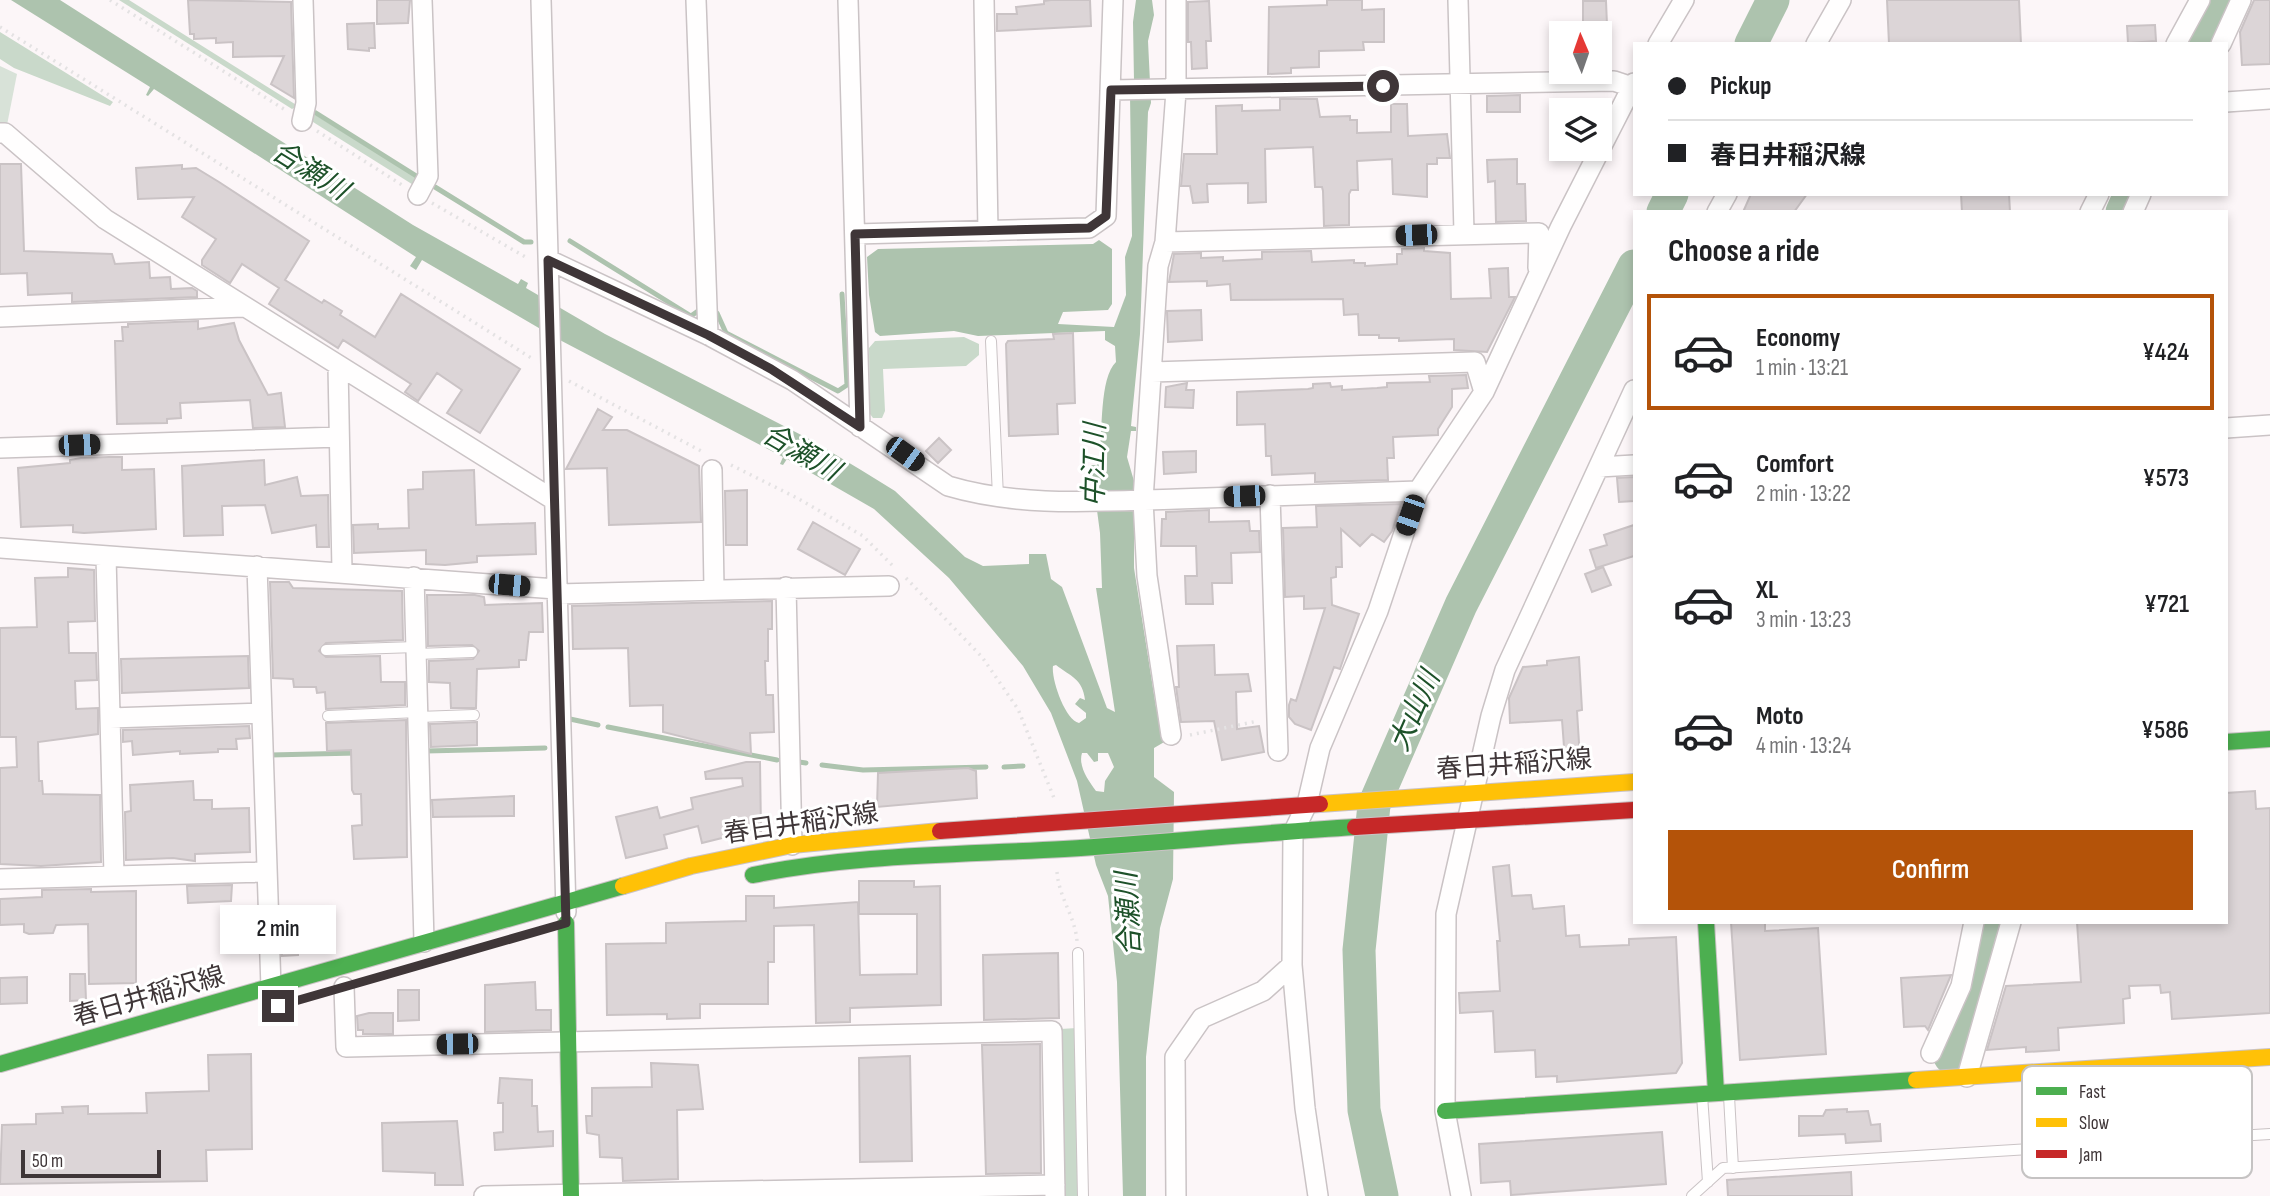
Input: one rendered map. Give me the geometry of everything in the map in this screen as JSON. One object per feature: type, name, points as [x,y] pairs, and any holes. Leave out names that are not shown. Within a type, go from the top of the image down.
[{"type":"main road","points":[[2228,742],[2270,739]]},
{"type":"main road","name":"春日井稲沢線","points":[[0,1063],[271,988],[691,866],[792,845],[1061,820],[1633,782]]},
{"type":"main road","name":"春日井稲沢線","points":[[732,879],[793,867],[912,855],[1059,849],[1633,810]]},
{"type":"main road","points":[[571,1195],[567,1040],[559,925],[586,917]]},
{"type":"main road","points":[[1706,924],[1716,1093]]},
{"type":"main road","points":[[2134,1066],[2270,1057]]},
{"type":"main road","points":[[1446,1111],[2022,1073]]},
{"type":"street","points":[[302,121],[306,103],[303,0]]},
{"type":"street","points":[[418,195],[428,176],[422,0]]},
{"type":"street","points":[[541,0],[566,901],[559,925]]},
{"type":"street","points":[[696,0],[708,335]]},
{"type":"street","points":[[848,0],[860,427]]},
{"type":"street","points":[[984,0],[988,231]]},
{"type":"street","points":[[855,234],[1089,228],[1106,216],[1113,0]]},
{"type":"street","points":[[1171,736],[1147,576],[1140,500],[1152,372],[1158,267],[1166,242],[1175,91],[1176,0]]},
{"type":"street","points":[[1458,0],[1464,233]]},
{"type":"street","points":[[1659,42],[1684,0]]},
{"type":"street","points":[[1817,42],[1841,0]]},
{"type":"street","points":[[2177,42],[2200,0]]},
{"type":"street","points":[[2222,42],[2241,0]]},
{"type":"street","points":[[1111,90],[1175,91],[1614,81],[1633,85],[1561,226],[1484,392],[1418,491],[1378,611],[1320,748],[1307,804],[1293,833],[1292,965],[1305,1108],[1318,1196]]},
{"type":"street","points":[[2228,102],[2270,99]]},
{"type":"street","points":[[0,133],[5,133],[105,219],[554,500]]},
{"type":"street","points":[[1166,242],[1539,233],[1538,278]]},
{"type":"street","points":[[549,269],[708,335],[792,380],[948,486],[1018,501],[1418,491]]},
{"type":"street","points":[[0,317],[243,307]]},
{"type":"street","points":[[1152,372],[1475,362],[1484,392]]},
{"type":"street","points":[[338,366],[342,571]]},
{"type":"street","points":[[1461,1196],[1446,1111],[1446,914],[1491,716],[1505,670],[1633,392]]},
{"type":"street","points":[[2228,428],[2270,425]]},
{"type":"street","points":[[0,448],[339,437]]},
{"type":"street","points":[[1599,467],[1633,465]]},
{"type":"street","points":[[712,470],[714,589]]},
{"type":"street","points":[[1270,495],[1279,751]]},
{"type":"street","points":[[0,548],[342,571],[557,591],[889,586]]},
{"type":"street","points":[[106,556],[114,876]]},
{"type":"street","points":[[257,566],[271,988]]},
{"type":"street","points":[[414,577],[424,942]]},
{"type":"street","points":[[786,587],[792,845]]},
{"type":"street","points":[[110,718],[262,713]]},
{"type":"street","points":[[0,879],[267,872]]},
{"type":"street","points":[[1931,1053],[1961,986],[1974,924]]},
{"type":"street","points":[[1967,1077],[2010,924]]},
{"type":"street","points":[[1176,1196],[1175,1057],[1202,1018],[1263,991],[1292,965]]},
{"type":"street","points":[[344,987],[346,1047],[1052,1031],[1055,1190],[484,1196]]},
{"type":"lane","points":[[991,341],[998,498]]},
{"type":"lane","points":[[326,650],[472,653]]},
{"type":"lane","points":[[328,716],[474,715]]},
{"type":"lane","points":[[1078,953],[1083,1196]]},
{"type":"lane","points":[[1716,1093],[1733,1168]]},
{"type":"lane","points":[[1708,1182],[1716,1093]]},
{"type":"lane","points":[[2252,1135],[2270,1134]]},
{"type":"lane","points":[[1692,1196],[1723,1168],[2022,1150]]},
{"type":"path","points":[[110,0],[418,195],[549,269]]},
{"type":"path","points":[[1171,736],[1180,737],[1277,717]]},
{"type":"path","points":[[1059,849],[1058,893],[1076,925],[1078,953]]},
{"type":"shaded area","points":[[119,0],[129,0],[298,106],[292,109]]},
{"type":"shaded area","points":[[0,32],[113,102],[110,106],[14,68],[0,59]]},
{"type":"shaded area","points":[[0,66],[17,74],[7,125],[0,125]]},
{"type":"shaded area","points":[[312,113],[421,180],[415,186],[313,122]]},
{"type":"shaded area","points":[[964,337],[979,344],[979,355],[966,366],[883,369],[885,411],[882,418],[873,418],[870,414],[869,348],[875,341]]},
{"type":"shaded area","points":[[1077,1028],[1078,1196],[1062,1196],[1060,1029]]},
{"type":"water","points":[[11,0],[60,0],[413,225],[518,284],[521,279],[528,283],[526,288],[605,334],[811,440],[861,470],[895,491],[965,557],[983,566],[1029,564],[1029,554],[1046,554],[1051,579],[1062,587],[1107,708],[1115,712],[1096,588],[1102,588],[1100,533],[1091,465],[1097,465],[1099,457],[1104,393],[1116,362],[1115,346],[1105,340],[1105,331],[978,336],[954,331],[880,336],[875,332],[867,257],[878,249],[1093,244],[1099,240],[1112,249],[1112,304],[1108,310],[1063,312],[1058,324],[1114,327],[1126,295],[1125,257],[1132,236],[1130,95],[1134,81],[1133,22],[1136,0],[1152,0],[1154,15],[1148,41],[1151,103],[1148,112],[1140,334],[1131,426],[1136,427],[1136,431],[1131,431],[1127,457],[1134,481],[1134,568],[1156,707],[1160,707],[1166,741],[1154,748],[1154,777],[1174,792],[1173,879],[1160,928],[1146,1057],[1146,1196],[1123,1196],[1117,982],[1108,896],[1096,865],[1077,781],[1051,713],[1023,666],[949,578],[874,509],[787,459],[783,465],[780,464],[783,457],[556,338],[422,260],[416,270],[410,266],[416,257],[154,89],[146,95],[150,87]],"holes":[[[1056,665],[1082,687],[1085,700],[1080,698],[1075,704],[1086,713],[1086,718],[1079,723],[1069,715],[1060,698],[1053,672],[1053,666]],[[1082,753],[1087,753],[1094,762],[1098,761],[1098,753],[1108,753],[1114,767],[1105,781],[1104,792],[1096,791],[1087,778],[1081,763]]]},
{"type":"building","points":[[188,0],[291,2],[294,98],[271,84],[284,56],[233,57],[233,42],[216,43],[216,38],[194,39],[194,34],[190,34]]},
{"type":"building","points":[[377,0],[410,0],[408,23],[377,24]]},
{"type":"building","points":[[1090,0],[1091,26],[997,31],[997,14],[1017,14],[1016,7],[1044,4],[1044,1]]},
{"type":"building","points":[[1327,0],[1362,0],[1362,10],[1384,9],[1384,42],[1363,42],[1364,50],[1319,51],[1319,67],[1291,68],[1291,73],[1268,74],[1269,7],[1327,5]]},
{"type":"building","points":[[1887,0],[2019,0],[2021,42],[1889,42]]},
{"type":"building","points":[[2254,0],[2270,0],[2270,64],[2242,65],[2240,32]]},
{"type":"building","points":[[1209,1],[1211,41],[1206,41],[1207,68],[1192,69],[1191,42],[1188,42],[1188,2]]},
{"type":"building","points":[[1583,1],[1606,1],[1607,21],[1583,21]]},
{"type":"building","points":[[374,23],[375,48],[369,48],[369,51],[348,49],[347,24]]},
{"type":"building","points":[[2155,25],[2156,41],[2128,42],[2127,26]]},
{"type":"building","points":[[1520,95],[1520,112],[1487,112],[1487,96]]},
{"type":"building","points":[[1280,99],[1317,99],[1320,117],[1350,116],[1350,120],[1357,120],[1357,133],[1391,132],[1391,104],[1407,104],[1408,136],[1447,134],[1450,158],[1437,158],[1437,164],[1427,164],[1427,197],[1393,194],[1392,159],[1357,161],[1358,190],[1351,190],[1349,194],[1349,225],[1324,226],[1323,191],[1322,187],[1315,187],[1313,147],[1265,149],[1266,202],[1248,203],[1248,183],[1207,184],[1208,202],[1193,203],[1190,186],[1181,186],[1184,154],[1217,154],[1216,106],[1242,105],[1242,111],[1280,110]]},
{"type":"building","points":[[1517,159],[1517,184],[1525,184],[1526,221],[1496,222],[1495,181],[1488,182],[1487,160]]},
{"type":"building","points":[[0,164],[21,164],[24,251],[112,254],[115,264],[149,262],[150,278],[170,277],[171,289],[192,288],[197,291],[197,297],[72,302],[72,293],[28,295],[27,273],[0,274]]},
{"type":"building","points":[[182,165],[182,169],[196,168],[309,241],[285,280],[322,303],[324,300],[342,311],[340,315],[375,337],[401,294],[520,369],[480,433],[447,413],[462,390],[437,373],[418,401],[405,392],[411,384],[343,340],[338,348],[269,304],[279,288],[242,264],[230,283],[202,265],[202,260],[216,239],[182,217],[194,197],[138,199],[136,168]]},
{"type":"building","points":[[1750,196],[1806,196],[1795,210],[1744,210]]},
{"type":"building","points":[[1961,196],[2009,196],[2010,210],[1962,210]]},
{"type":"building","points":[[1424,248],[1424,251],[1450,253],[1451,299],[1491,298],[1489,269],[1508,268],[1509,297],[1515,297],[1487,352],[1454,350],[1454,339],[1399,341],[1399,338],[1379,338],[1379,335],[1359,335],[1358,314],[1344,315],[1343,299],[1231,300],[1230,284],[1207,286],[1207,281],[1169,282],[1174,254],[1201,253],[1201,258],[1223,257],[1223,261],[1262,259],[1262,252],[1311,251],[1312,262],[1354,260],[1354,263],[1365,263],[1365,266],[1397,264],[1397,254],[1402,254],[1402,249]]},
{"type":"building","points":[[1201,310],[1202,340],[1168,342],[1167,311]]},
{"type":"building","points":[[198,321],[198,329],[234,323],[239,340],[268,395],[281,393],[285,427],[253,428],[250,400],[180,403],[181,418],[167,419],[167,423],[117,424],[115,341],[123,341],[122,327],[128,327],[128,324]]},
{"type":"building","points":[[1073,333],[1075,403],[1057,404],[1058,434],[1009,436],[1006,344],[1008,341],[1054,339],[1053,334]]},
{"type":"building","points":[[1466,375],[1468,388],[1452,389],[1452,407],[1438,429],[1438,435],[1393,437],[1394,458],[1387,458],[1388,480],[1315,482],[1315,473],[1272,475],[1271,456],[1266,456],[1265,424],[1237,425],[1237,392],[1308,389],[1313,388],[1313,384],[1330,383],[1331,387],[1342,386],[1342,390],[1377,388],[1387,387],[1387,383],[1430,382],[1429,376]]},
{"type":"building","points":[[1187,383],[1186,390],[1194,390],[1193,408],[1165,407],[1166,387]]},
{"type":"building","points":[[598,409],[612,417],[603,430],[627,430],[699,466],[701,522],[609,525],[607,468],[566,469]]},
{"type":"building","points":[[939,438],[951,450],[938,463],[926,451]]},
{"type":"building","points":[[1196,451],[1196,472],[1164,474],[1163,452]]},
{"type":"building","points":[[122,457],[122,470],[154,469],[156,529],[84,533],[73,532],[73,525],[21,527],[18,468],[70,463],[70,460],[81,458]]},
{"type":"building","points":[[264,460],[265,485],[297,477],[301,496],[328,495],[329,547],[317,547],[316,525],[272,533],[265,505],[222,506],[223,535],[184,536],[182,466]]},
{"type":"building","points":[[474,470],[476,525],[535,523],[536,554],[477,556],[477,562],[445,565],[426,564],[426,550],[354,553],[353,525],[378,524],[378,529],[409,528],[408,490],[423,489],[423,472]]},
{"type":"building","points":[[1633,477],[1633,501],[1619,502],[1617,478]]},
{"type":"building","points":[[747,490],[747,545],[726,545],[725,491]]},
{"type":"building","points":[[1401,504],[1392,531],[1384,542],[1372,534],[1360,546],[1341,529],[1342,567],[1336,567],[1336,577],[1331,578],[1332,605],[1359,614],[1340,669],[1334,667],[1311,730],[1295,724],[1289,717],[1289,705],[1291,699],[1296,701],[1325,608],[1304,609],[1304,596],[1285,597],[1283,528],[1317,527],[1316,506]]},
{"type":"building","points":[[1209,510],[1209,522],[1249,521],[1250,531],[1259,531],[1260,552],[1231,553],[1232,583],[1212,583],[1213,604],[1186,604],[1185,576],[1197,576],[1196,546],[1161,546],[1162,519],[1166,519],[1166,512]]},
{"type":"building","points":[[813,522],[860,549],[845,575],[798,549]]},
{"type":"building","points":[[1633,525],[1633,556],[1596,568],[1590,550],[1607,545],[1604,535]]},
{"type":"building","points":[[1603,567],[1611,585],[1592,592],[1585,574]]},
{"type":"building","points":[[68,568],[94,570],[95,621],[68,622],[69,653],[96,653],[97,680],[75,681],[76,709],[98,708],[98,734],[38,742],[39,781],[42,781],[43,794],[100,795],[101,862],[41,866],[0,864],[0,768],[17,767],[16,737],[0,737],[0,628],[37,627],[35,578],[68,577]]},
{"type":"building","points":[[270,582],[289,582],[293,588],[402,591],[403,640],[326,643],[319,651],[326,657],[380,656],[381,682],[405,682],[405,705],[326,709],[325,692],[317,693],[316,687],[294,687],[293,679],[273,678]]},
{"type":"building","points":[[427,595],[475,595],[484,597],[485,605],[542,603],[543,632],[529,632],[526,660],[519,660],[519,667],[477,669],[476,708],[451,708],[450,683],[429,682],[429,661],[473,659],[479,651],[472,645],[428,646]]},
{"type":"building","points":[[772,601],[772,629],[768,629],[768,661],[765,661],[766,695],[773,695],[774,732],[750,733],[751,754],[663,732],[663,705],[630,706],[628,648],[573,649],[572,606]]},
{"type":"building","points":[[1214,645],[1215,675],[1248,674],[1251,691],[1236,692],[1237,729],[1259,726],[1264,752],[1222,760],[1214,721],[1181,722],[1176,687],[1179,687],[1177,646]]},
{"type":"building","points":[[248,656],[249,688],[122,693],[121,659]]},
{"type":"building","points":[[1579,657],[1582,710],[1577,711],[1580,759],[1565,760],[1562,720],[1510,723],[1509,698],[1523,667],[1547,665],[1547,661]]},
{"type":"building","points":[[406,720],[407,857],[354,859],[352,826],[362,825],[361,794],[354,794],[352,790],[351,750],[327,751],[326,723]]},
{"type":"building","points":[[477,722],[477,745],[431,747],[430,724]]},
{"type":"building","points":[[249,726],[250,738],[236,739],[237,749],[218,749],[218,752],[180,754],[180,751],[133,755],[132,741],[123,742],[123,730]]},
{"type":"building","points":[[746,762],[760,762],[761,831],[724,832],[726,837],[702,843],[698,826],[664,835],[667,848],[626,858],[616,817],[657,807],[660,818],[693,809],[691,798],[743,786],[742,778],[706,779],[705,772]]},
{"type":"building","points":[[968,768],[976,771],[977,798],[877,807],[878,773]]},
{"type":"building","points":[[193,781],[194,800],[212,800],[212,809],[249,808],[250,852],[195,854],[195,861],[173,858],[126,860],[125,812],[131,811],[130,785]]},
{"type":"building","points":[[2255,791],[2256,809],[2270,808],[2270,1013],[2172,1019],[2170,992],[2161,993],[2160,985],[2129,986],[2130,998],[2123,999],[2124,1023],[2058,1028],[2059,1050],[2026,1052],[2026,1047],[1987,1050],[2006,986],[2081,982],[2077,924],[2228,924],[2228,793]]},
{"type":"building","points":[[514,796],[514,816],[433,817],[432,800]]},
{"type":"building","points":[[1509,865],[1512,896],[1531,895],[1533,909],[1564,906],[1566,936],[1579,935],[1580,947],[1629,945],[1629,939],[1676,937],[1682,1063],[1676,1073],[1557,1082],[1557,1076],[1536,1077],[1535,1050],[1495,1052],[1493,1011],[1460,1013],[1459,993],[1500,991],[1497,941],[1500,941],[1493,867]]},
{"type":"building","points":[[859,881],[914,881],[914,887],[940,886],[941,1005],[850,1008],[850,1022],[816,1023],[814,925],[774,926],[774,962],[768,962],[768,1004],[700,1004],[700,1018],[667,1019],[667,1014],[607,1015],[606,944],[666,943],[666,923],[746,921],[746,896],[774,896],[774,908],[858,902],[860,975],[917,974],[917,914],[859,914]]},
{"type":"building","points":[[232,885],[231,901],[188,903],[187,886]]},
{"type":"building","points":[[91,889],[91,892],[136,891],[136,983],[89,984],[88,924],[56,925],[53,933],[29,934],[24,932],[24,924],[0,925],[0,899],[42,897],[42,890]]},
{"type":"building","points":[[297,922],[298,955],[282,956],[281,923]]},
{"type":"building","points":[[1731,924],[1765,924],[1765,931],[1818,928],[1826,1054],[1740,1060]]},
{"type":"building","points":[[1058,953],[1059,1018],[984,1020],[983,955]]},
{"type":"building","points":[[70,974],[85,974],[86,1000],[70,1001]]},
{"type":"building","points":[[1951,975],[1928,1030],[1925,1026],[1904,1027],[1901,978]]},
{"type":"building","points":[[27,977],[27,1003],[0,1004],[0,978]]},
{"type":"building","points":[[535,982],[536,1010],[551,1010],[551,1030],[485,1032],[485,985]]},
{"type":"building","points":[[398,990],[419,990],[419,1020],[398,1021]]},
{"type":"building","points":[[393,1013],[393,1034],[363,1034],[363,1030],[358,1030],[357,1016]]},
{"type":"building","points":[[1040,1044],[1041,1173],[986,1174],[982,1045]]},
{"type":"building","points":[[251,1054],[252,1149],[206,1150],[207,1181],[0,1184],[2,1125],[36,1124],[36,1114],[63,1113],[62,1107],[88,1106],[88,1114],[147,1113],[146,1093],[209,1091],[208,1055]]},
{"type":"building","points":[[910,1056],[912,1161],[860,1162],[859,1058]]},
{"type":"building","points":[[651,1063],[698,1065],[703,1109],[677,1110],[678,1179],[623,1181],[622,1158],[600,1157],[599,1135],[587,1133],[586,1116],[592,1116],[592,1088],[652,1087]]},
{"type":"building","points":[[500,1078],[532,1080],[532,1106],[537,1106],[538,1132],[553,1131],[553,1146],[495,1150],[494,1133],[503,1132],[503,1103],[498,1103]]},
{"type":"building","points":[[1847,1109],[1847,1112],[1868,1111],[1871,1125],[1880,1124],[1881,1141],[1846,1143],[1845,1134],[1799,1136],[1799,1116],[1823,1116],[1826,1110]]},
{"type":"building","points":[[457,1121],[463,1185],[435,1185],[435,1173],[383,1171],[382,1123]]},
{"type":"building","points":[[1662,1132],[1666,1184],[1511,1195],[1510,1181],[1481,1183],[1479,1144]]},
{"type":"building","points":[[1851,1172],[1852,1196],[1728,1196],[1727,1180]]},
{"type":"waterway","name":"大山川","points":[[1752,42],[1773,0]]},
{"type":"waterway","points":[[2205,42],[2224,0]]},
{"type":"waterway","points":[[316,113],[418,177]]},
{"type":"waterway","points":[[435,187],[524,242],[531,242]]},
{"type":"waterway","name":"大山川","points":[[1664,210],[1671,196]]},
{"type":"waterway","points":[[2123,210],[2129,196]]},
{"type":"waterway","points":[[570,241],[691,316],[698,311]]},
{"type":"waterway","name":"大山川","points":[[1382,1196],[1364,1110],[1359,950],[1374,805],[1461,605],[1633,268]]},
{"type":"waterway","points":[[717,313],[726,333],[838,391],[847,385],[842,294]]},
{"type":"waterway","points":[[570,719],[598,725]]},
{"type":"waterway","points":[[608,727],[777,760]]},
{"type":"waterway","points":[[426,751],[545,748]]},
{"type":"waterway","points":[[270,755],[357,753]]},
{"type":"waterway","points":[[799,762],[806,763]]},
{"type":"waterway","points":[[822,765],[863,770],[986,767]]},
{"type":"waterway","points":[[1004,767],[1023,766]]},
{"type":"waterway","points":[[1950,1057],[1994,924]]},
{"type":"traffic: fast","points":[[2228,742],[2270,739]]},
{"type":"traffic: fast","points":[[753,875],[869,859],[1064,849],[1355,827]]},
{"type":"traffic: fast","points":[[0,1064],[623,886]]},
{"type":"traffic: fast","points":[[566,923],[571,1196]]},
{"type":"traffic: fast","points":[[1706,924],[1716,1093]]},
{"type":"traffic: fast","points":[[1445,1111],[1916,1080]]},
{"type":"traffic: slow","points":[[1320,804],[1633,782]]},
{"type":"traffic: slow","points":[[623,886],[691,866],[792,845],[940,831]]},
{"type":"traffic: slow","points":[[2131,1066],[2270,1057]]},
{"type":"traffic: slow","points":[[1916,1080],[2022,1073]]},
{"type":"traffic: jam","points":[[940,831],[1320,804]]},
{"type":"traffic: jam","points":[[1355,827],[1633,810]]},
{"type":"route","points":[[278,1006],[566,923],[548,260],[708,335],[792,380],[860,427],[855,234],[1089,228],[1106,216],[1111,90],[1383,86]]},
{"type":"water label","name":"合瀬川","points":[[310,171]]},
{"type":"water label","name":"合瀬川","points":[[801,453]]},
{"type":"water label","name":"中江川","points":[[1095,465]]},
{"type":"water label","name":"合瀬川","points":[[1129,914]]}]
